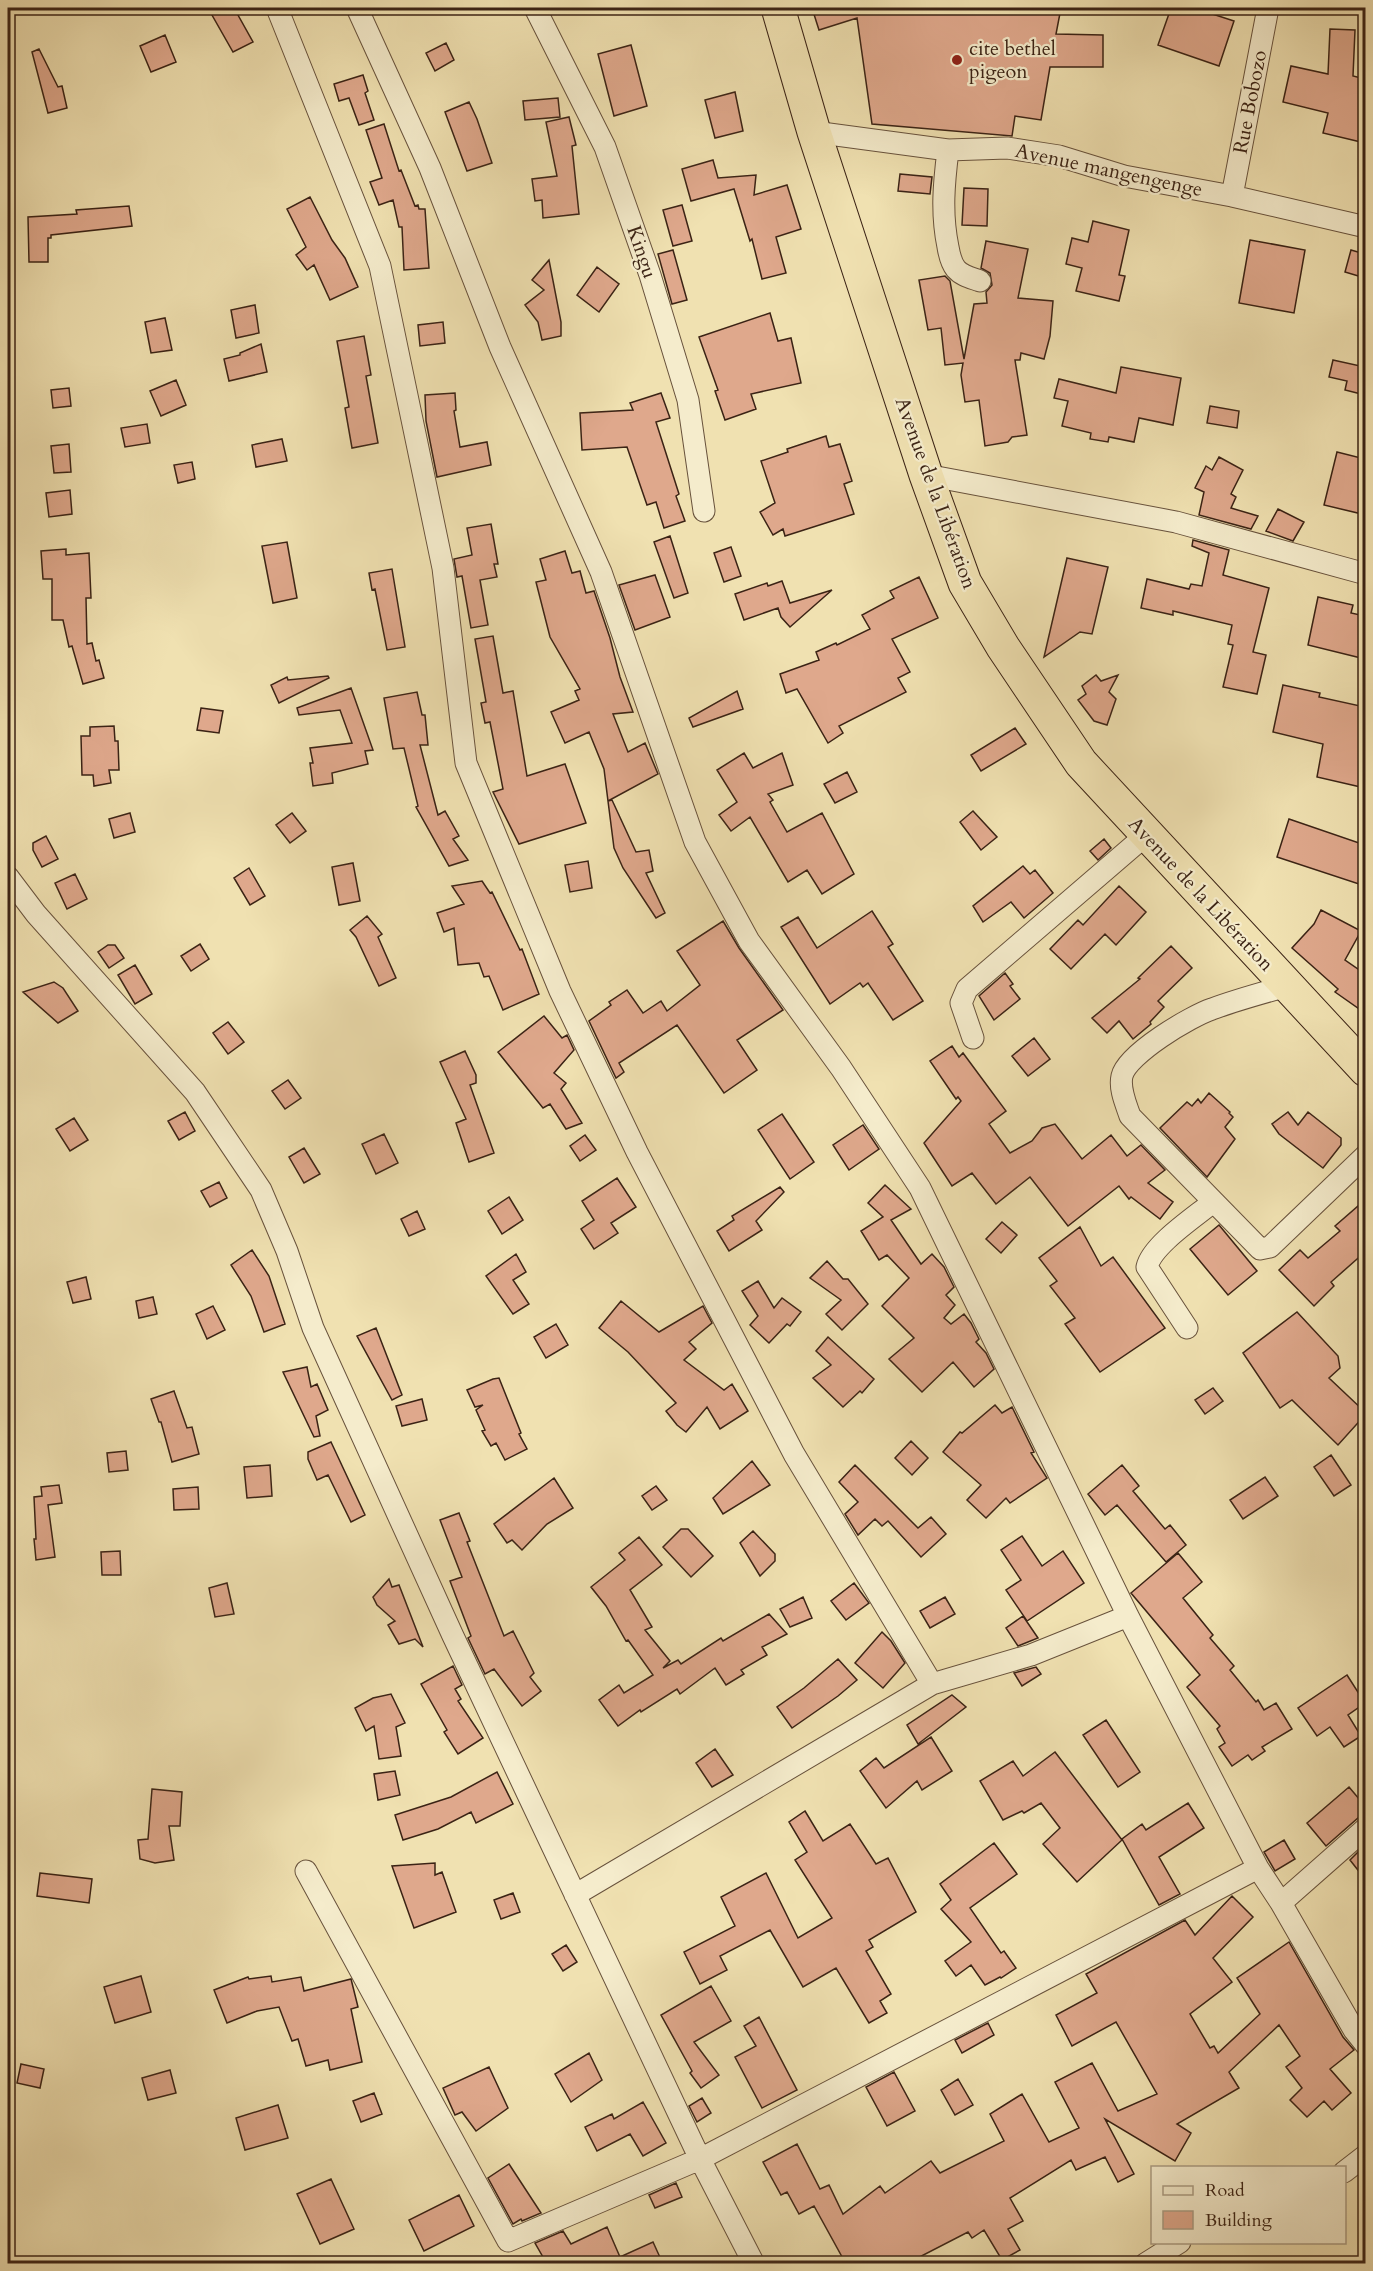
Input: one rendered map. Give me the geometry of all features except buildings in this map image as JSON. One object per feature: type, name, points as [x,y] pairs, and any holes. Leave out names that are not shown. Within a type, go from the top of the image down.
[{"type":"highway","name":"Avenue de la Libération","points":[[778,8],[814,132],[926,476],[965,583],[1003,647],[1081,763],[1365,1070]]},
{"type":"street","points":[[277,8],[380,266],[443,568],[466,763],[560,991],[637,1152],[794,1454],[932,1684]]},
{"type":"street","points":[[357,8],[430,168],[500,347],[601,572],[695,842],[749,941],[841,1068],[920,1188],[1128,1616],[1258,1868],[1365,2045]]},
{"type":"street","name":"Kingu","points":[[535,8],[605,147],[650,275],[688,400],[704,512]]},
{"type":"street","name":"Rue Bobozo","points":[[1232,196],[1268,8]]},
{"type":"street","name":"Avenue mangengenge","points":[[814,132],[948,150],[1007,148],[1059,156],[1124,176],[1232,196],[1365,227]]},
{"type":"street","points":[[948,150],[943,190],[943,222],[949,253],[955,268],[964,275],[980,281]]},
{"type":"street","points":[[926,476],[1176,522],[1365,574]]},
{"type":"street","points":[[973,1038],[961,1003],[967,989],[1146,835]]},
{"type":"street","points":[[8,877],[36,914],[195,1092],[261,1190],[287,1251],[313,1328],[453,1636],[700,2159],[754,2264]]},
{"type":"street","points":[[1287,986],[1210,1009],[1180,1025],[1134,1056],[1122,1075],[1123,1095],[1130,1116],[1260,1249],[1270,1247],[1365,1155]]},
{"type":"street","points":[[1187,1328],[1147,1268],[1149,1259],[1163,1244],[1213,1202]]},
{"type":"street","points":[[575,1895],[932,1684],[1031,1655],[1128,1616]]},
{"type":"street","points":[[1281,1903],[1365,1828]]},
{"type":"street","points":[[306,1871],[508,2241],[700,2159],[1258,1868]]},
{"type":"street","points":[[1346,2170],[1365,2155]]},
{"type":"street","points":[[1145,2264],[1177,2244]]},
{"type":"place","name":"cite bethel pigeon","points":[[957,60]]}]
